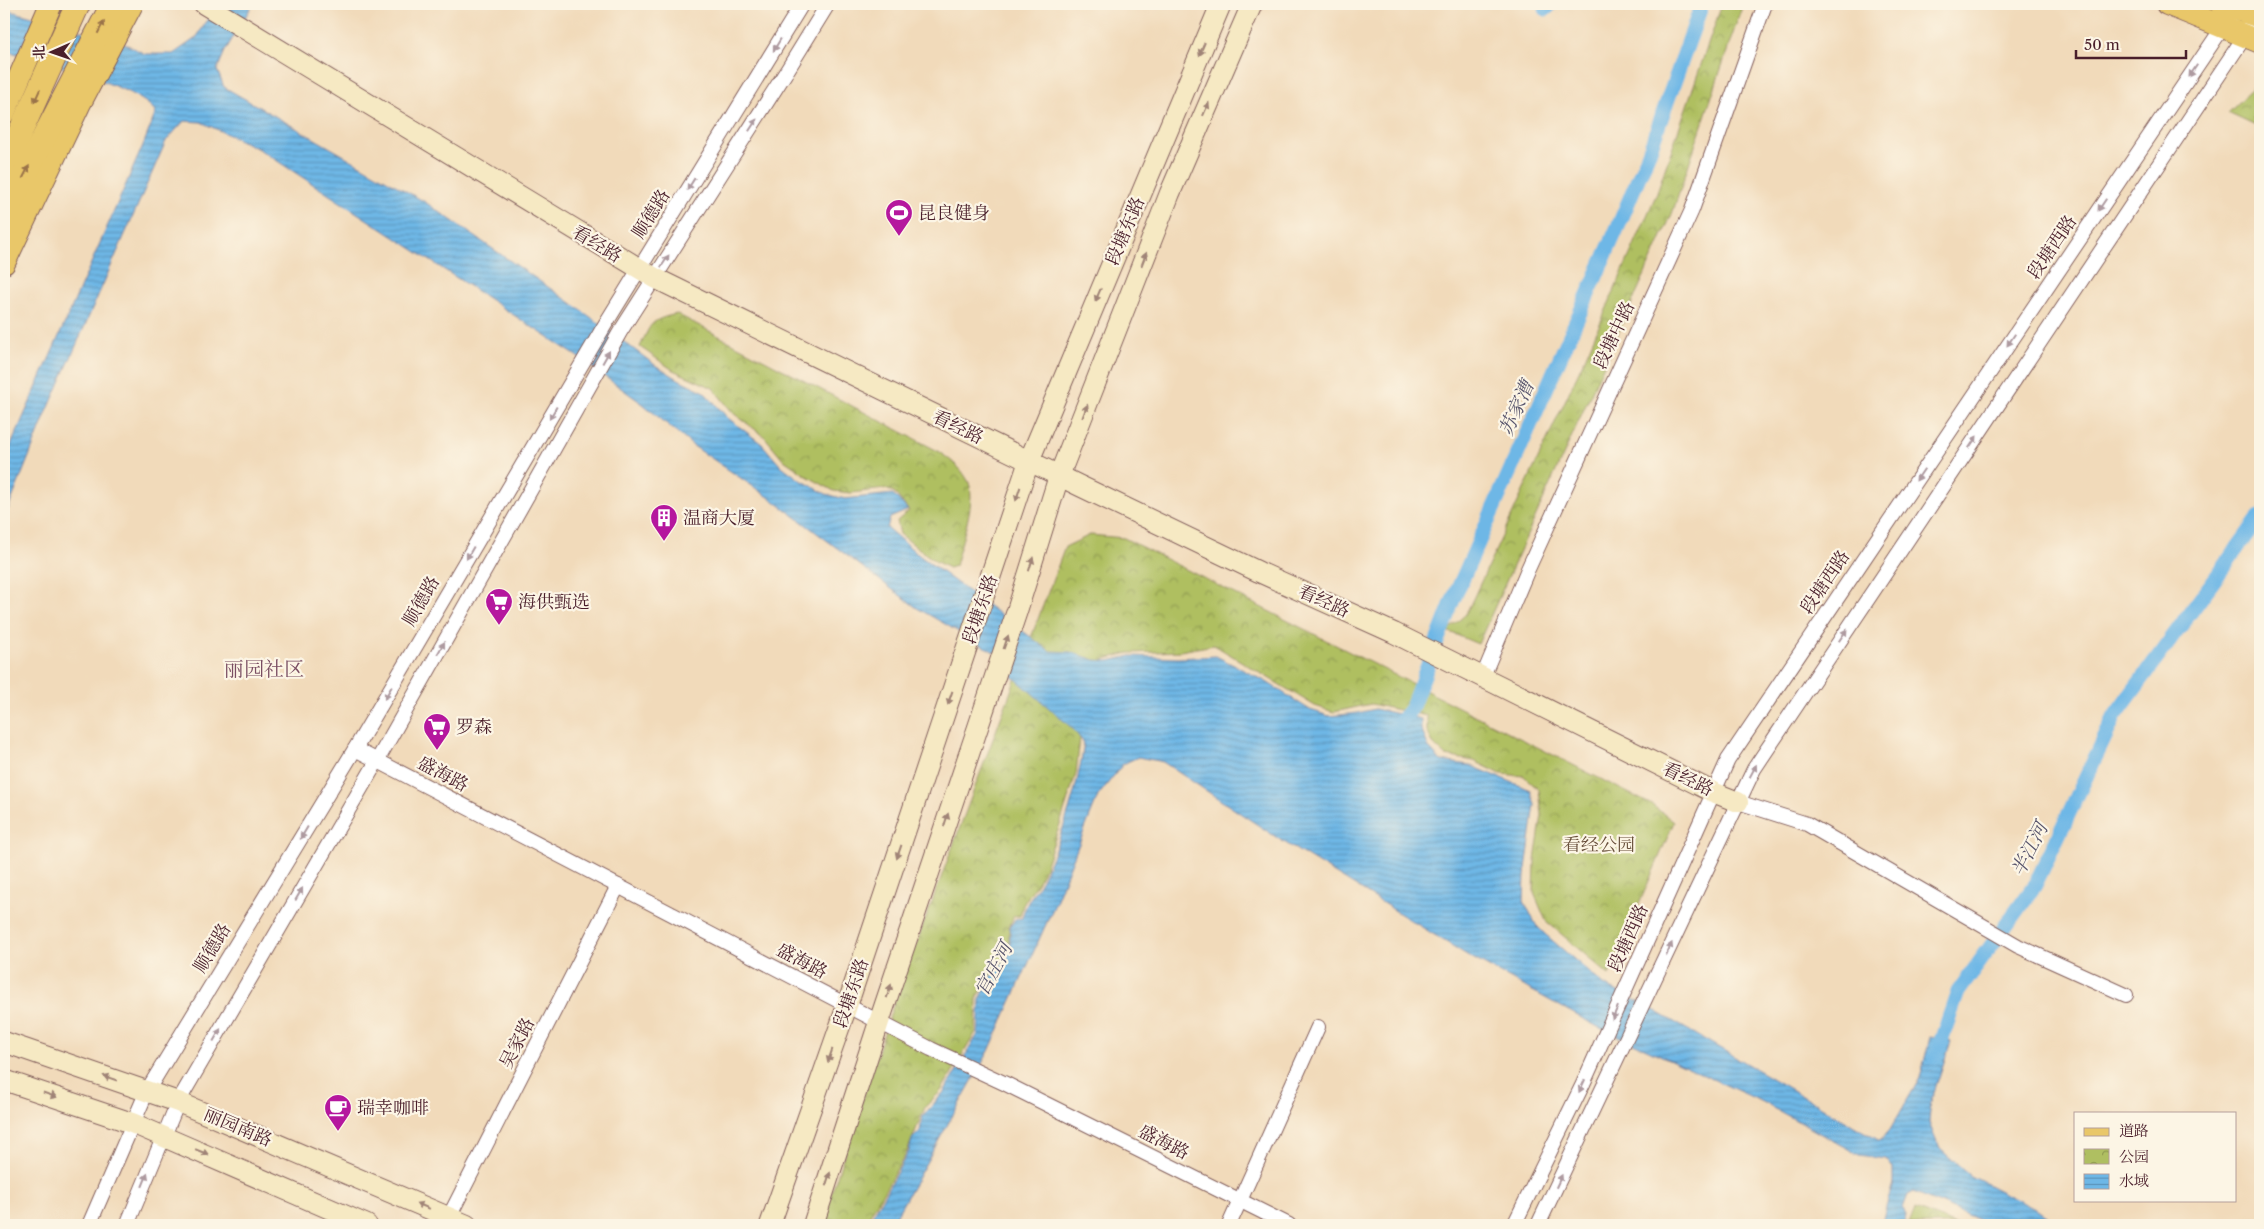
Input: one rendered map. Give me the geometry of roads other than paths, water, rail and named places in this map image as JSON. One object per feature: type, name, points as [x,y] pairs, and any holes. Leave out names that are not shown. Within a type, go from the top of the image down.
[{"type":"highway","points":[[4,168],[78,4]]},
{"type":"highway","points":[[4,215],[113,4]]},
{"type":"main road","points":[[4,113],[51,4]]},
{"type":"main road","points":[[4,263],[79,105],[132,4]]},
{"type":"main road","name":"段塘东路","points":[[770,1225],[847,1006],[1029,461],[1221,4]]},
{"type":"main road","name":"段塘东路","points":[[813,1225],[1017,610],[1059,476],[1170,193],[1252,4]]},
{"type":"main road","points":[[2167,4],[2253,39]]},
{"type":"main road","points":[[2221,4],[2256,11]]},
{"type":"main road","name":"看经路","points":[[216,10],[647,274],[1259,572],[1394,632],[1714,792],[1738,802]]},
{"type":"main road","name":"丽园南路","points":[[4,1042],[178,1102],[468,1225]]},
{"type":"main road","points":[[4,1080],[132,1123],[367,1225]]},
{"type":"street","name":"顺德路","points":[[127,1225],[178,1102],[377,761],[620,332],[647,274],[802,4]]},
{"type":"street","name":"顺德路","points":[[89,1225],[147,1091],[355,749],[606,323],[647,274],[828,4]]},
{"type":"street","name":"段塘中路","points":[[1483,676],[1528,569],[1692,210],[1765,4]]},
{"type":"street","name":"段塘西路","points":[[1514,1225],[1602,1042],[1728,760],[2223,27],[2256,11]]},
{"type":"street","points":[[1538,1225],[1754,769],[2253,39],[2256,11]]},
{"type":"street","name":"盛海路","points":[[355,749],[931,1050],[1006,1084],[1289,1225]]},
{"type":"street","points":[[1738,802],[1807,824],[2018,946],[2126,995]]},
{"type":"street","name":"吴家路","points":[[449,1218],[618,886]]},
{"type":"street","points":[[1229,1225],[1318,1027]]},
{"type":"water","points":[[218,4],[253,4],[225,51],[217,70],[224,87],[425,202],[577,307],[655,365],[703,391],[728,418],[762,444],[779,464],[799,479],[826,494],[845,499],[893,494],[908,510],[890,518],[887,528],[920,556],[1050,651],[1071,652],[1095,660],[1109,661],[1131,656],[1178,658],[1216,656],[1265,681],[1310,710],[1329,716],[1375,709],[1421,719],[1421,729],[1429,748],[1441,761],[1469,765],[1531,790],[1535,805],[1525,876],[1524,901],[1536,925],[1604,985],[1645,1005],[1880,1141],[1890,1130],[1920,1078],[1930,1037],[1951,1041],[1931,1101],[1929,1122],[1940,1149],[1971,1176],[2066,1225],[1990,1225],[1914,1192],[1908,1195],[1903,1208],[1906,1216],[1904,1225],[1881,1225],[1893,1183],[1893,1168],[1886,1159],[1859,1155],[1763,1102],[1598,1027],[1467,955],[1279,839],[1163,762],[1138,757],[1123,764],[1098,796],[1055,904],[989,1051],[891,1225],[867,1225],[909,1151],[912,1139],[920,1131],[923,1116],[944,1092],[978,1034],[980,999],[991,977],[1007,959],[1010,946],[1010,927],[1015,919],[1022,918],[1026,905],[1043,877],[1070,808],[1084,743],[1072,728],[1010,674],[1015,664],[917,608],[773,500],[692,445],[643,404],[575,355],[259,149],[201,122],[184,121],[166,141],[46,414],[4,519],[4,461],[156,112],[129,92],[109,83],[4,50],[4,9],[124,43],[145,54],[173,54],[196,38]]},
{"type":"waterway","name":"苏家漕","points":[[1546,9],[1551,4]]},
{"type":"waterway","name":"苏家漕","points":[[1393,730],[1411,709],[1453,600],[1620,222],[1648,155],[1702,4]]},
{"type":"waterway","name":"半江河","points":[[1935,1058],[1958,992],[2035,885],[2115,716],[2260,517]]},
{"type":"place","name":"昆良健身","points":[[899,237]]},
{"type":"place","name":"温商大厦","points":[[664,542]]},
{"type":"place","name":"海供甄选","points":[[499,626]]},
{"type":"place","name":"罗森","points":[[437,751]]},
{"type":"place","name":"瑞幸咖啡","points":[[338,1132]]},
{"type":"district","name":"丽园社区","points":[[264,669]]},
{"type":"park label","name":"看经公园","points":[[1599,845]]},
{"type":"water label","name":"官庄河","points":[[993,969]]}]
